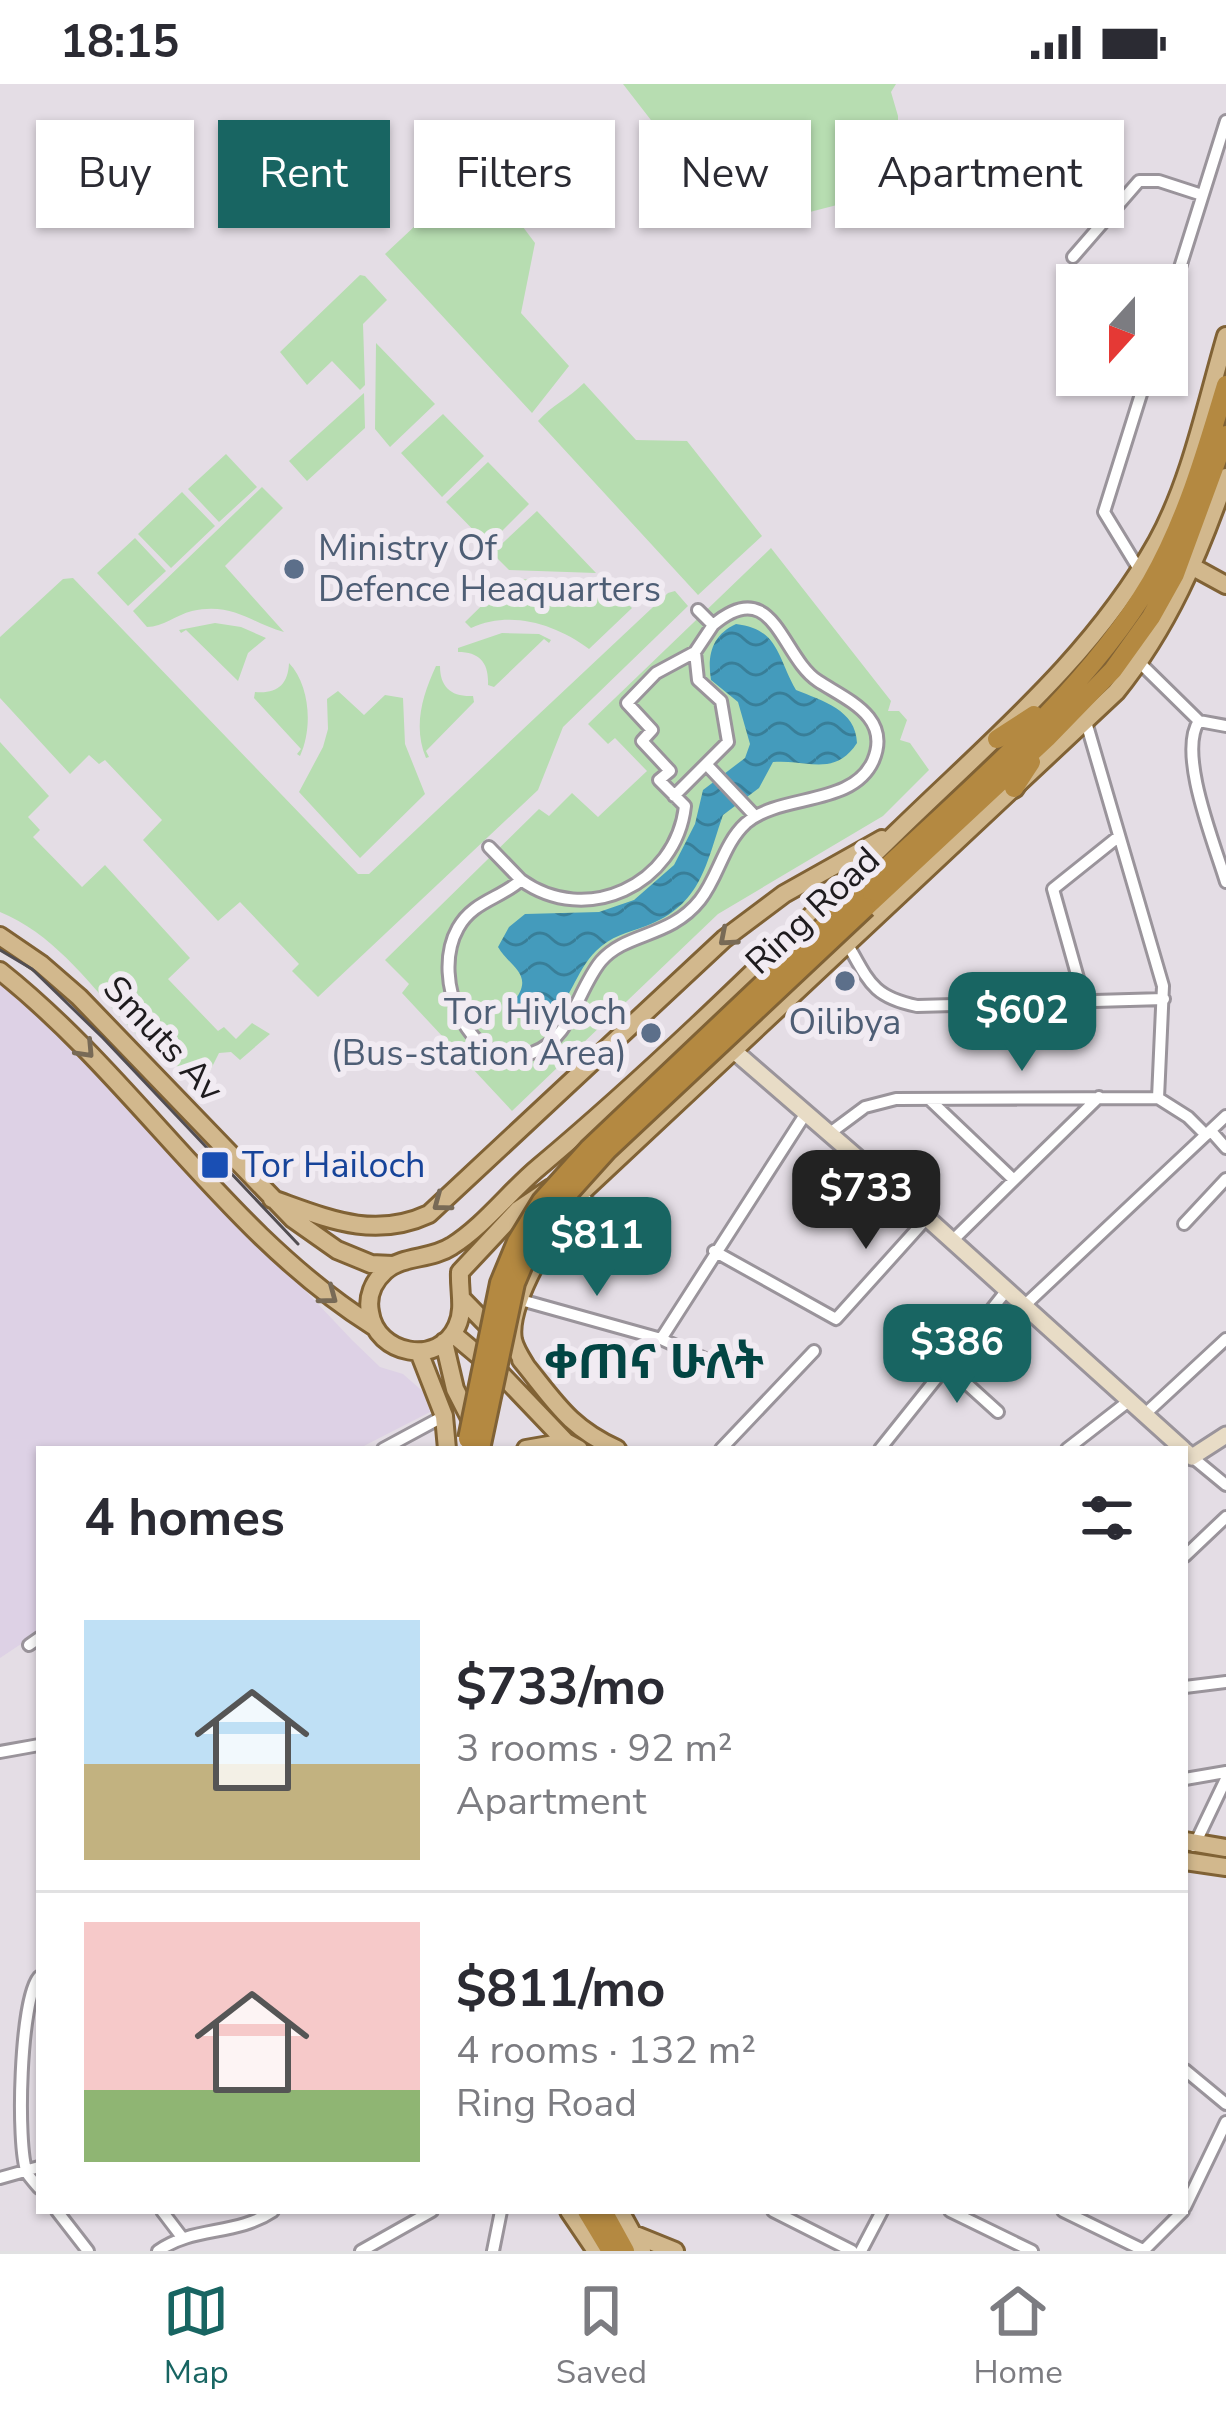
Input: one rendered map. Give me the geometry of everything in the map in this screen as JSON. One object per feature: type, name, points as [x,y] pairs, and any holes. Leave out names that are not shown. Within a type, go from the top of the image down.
[{"type":"highway","points":[[861,902],[1098,658],[1150,584],[1190,498],[1226,385]]},
{"type":"highway","name":"Ring Road","points":[[467,1446],[500,1283],[542,1201],[590,1149],[1047,738],[1113,670],[1151,617],[1190,539],[1226,435]]},
{"type":"highway","points":[[997,739],[1054,704]]},
{"type":"highway","points":[[1014,788],[1047,738]]},
{"type":"highway","name":"Ring Road","points":[[482,1446],[515,1282],[553,1210],[607,1150],[861,902]]},
{"type":"highway","points":[[589,2214],[611,2251]]},
{"type":"highway","points":[[606,2214],[629,2242]]},
{"type":"main road","name":"Ring Road","points":[[418,1259],[439,1253],[461,1238],[735,992],[997,739],[1087,645],[1140,571],[1166,524],[1226,336]]},
{"type":"main road","points":[[526,1366],[513,1339],[521,1300],[535,1263],[580,1194],[1086,722],[1140,663],[1194,565],[1226,477]]},
{"type":"main road","points":[[1194,565],[1226,582]]},
{"type":"main road","points":[[272,1198],[344,1225],[411,1222],[429,1214],[724,939],[784,894],[897,832]]},
{"type":"main road","name":"Smuts Av","points":[[0,936],[79,997],[272,1198],[332,1247],[371,1264],[393,1265]]},
{"type":"main road","name":"Smuts Av","points":[[0,971],[65,1027],[293,1268],[374,1327]]},
{"type":"main road","points":[[608,1167],[571,1178],[518,1210],[460,1272],[460,1294],[462,1312],[448,1338],[419,1352],[393,1346],[374,1327],[370,1313],[374,1286],[393,1265],[418,1259],[443,1268],[460,1294],[526,1366],[566,1419],[610,1446]]},
{"type":"main road","points":[[448,1338],[455,1389],[480,1446]]},
{"type":"main road","points":[[448,1338],[503,1376],[572,1446]]},
{"type":"main road","points":[[419,1352],[444,1416],[446,1446]]},
{"type":"main road","points":[[1188,1851],[1226,1848]]},
{"type":"main road","points":[[1188,1851],[1226,1867]]},
{"type":"main road","points":[[571,2214],[596,2251]]},
{"type":"main road","points":[[629,2242],[642,2251]]},
{"type":"main road","points":[[629,2242],[675,2251]]},
{"type":"street","points":[[1181,264],[1226,121]]},
{"type":"street","points":[[1073,257],[1139,181],[1159,181],[1202,196]]},
{"type":"street","points":[[1140,396],[1104,512],[1140,571]]},
{"type":"street","points":[[698,610],[713,625]]},
{"type":"street","points":[[489,847],[521,880],[558,898],[584,900],[626,891],[655,871],[676,842],[685,806],[659,780],[670,771],[642,741],[652,730],[627,703],[656,673],[695,652],[713,625],[737,610],[770,616],[803,670],[861,706],[871,718],[877,740],[872,762],[856,781],[754,816],[736,833],[703,898],[683,919],[663,932],[618,947],[602,961],[552,1042],[530,1054],[509,1056],[476,1038],[465,1025],[455,1012],[445,974],[460,923],[479,902],[505,895],[521,880]]},
{"type":"street","points":[[674,796],[711,769],[728,742],[721,701],[698,680],[695,652]]},
{"type":"street","points":[[1140,663],[1199,721],[1226,726]]},
{"type":"street","points":[[1199,721],[1190,752],[1226,882]]},
{"type":"street","points":[[1086,722],[1164,999],[1158,1098]]},
{"type":"street","points":[[711,769],[754,816]]},
{"type":"street","points":[[1085,1003],[1053,889],[1118,837]]},
{"type":"street","points":[[848,945],[872,986],[895,1001],[933,1006],[1164,999]]},
{"type":"street","points":[[733,1050],[1179,1446]]},
{"type":"street","points":[[952,1240],[1101,1096]]},
{"type":"street","points":[[830,1133],[865,1107],[896,1099],[1158,1098],[1226,1148]]},
{"type":"street","points":[[929,1099],[1014,1180]]},
{"type":"street","points":[[661,1339],[806,1113]]},
{"type":"street","points":[[1024,1305],[1226,1117]]},
{"type":"street","points":[[1184,1224],[1226,1179]]},
{"type":"street","points":[[580,1194],[624,1235]]},
{"type":"street","points":[[714,1251],[836,1319],[927,1218]]},
{"type":"street","points":[[882,1446],[1007,1290]]},
{"type":"street","points":[[521,1300],[661,1339],[714,1363]]},
{"type":"street","points":[[1144,1415],[1226,1339]]},
{"type":"street","points":[[724,1446],[814,1351]]},
{"type":"street","points":[[946,1365],[998,1412]]},
{"type":"street","points":[[1070,1446],[1130,1400]]},
{"type":"street","points":[[389,1446],[444,1416]]},
{"type":"street","points":[[1188,1451],[1226,1435]]},
{"type":"street","points":[[1188,1454],[1226,1485]]},
{"type":"street","points":[[1188,1553],[1226,1517]]},
{"type":"street","points":[[1188,1688],[1226,1682]]},
{"type":"street","points":[[0,1752],[36,1745]]},
{"type":"street","points":[[1188,1779],[1226,1775]]},
{"type":"street","points":[[1188,1851],[1226,1775]]},
{"type":"street","points":[[0,2178],[33,2170],[20,2056],[36,1980]]},
{"type":"street","points":[[1188,2072],[1226,2104]]},
{"type":"street","points":[[1188,2201],[1226,2122]]},
{"type":"street","points":[[59,2214],[88,2251]]},
{"type":"street","points":[[169,2243],[236,2230],[267,2214]]},
{"type":"street","points":[[362,2251],[427,2214]]},
{"type":"street","points":[[493,2251],[500,2214]]},
{"type":"street","points":[[779,2214],[851,2251]]},
{"type":"street","points":[[861,2251],[880,2214]]},
{"type":"street","points":[[956,2214],[1032,2251]]},
{"type":"street","points":[[1070,2214],[1143,2250],[1179,2214]]},
{"type":"street","points":[[169,2243],[184,2251]]},
{"type":"shaded area","points":[[0,979],[45,1015],[352,1340],[380,1367],[403,1374],[427,1395],[430,1412],[364,1446],[36,1446],[36,1634],[0,1658]]},
{"type":"green space","points":[[623,84],[896,84],[891,92],[898,120],[835,120],[835,205],[811,212],[811,120],[651,120]]},
{"type":"green space","points":[[414,227],[524,228],[535,243],[521,313],[569,366],[532,413],[385,254]]},
{"type":"green space","points":[[360,275],[387,300],[363,324],[365,385],[360,390],[332,361],[307,385],[280,352]]},
{"type":"green space","points":[[376,343],[435,404],[390,447],[375,429]]},
{"type":"green space","points":[[584,383],[636,440],[687,441],[762,536],[698,595],[538,421]]},
{"type":"green space","points":[[364,393],[365,428],[307,481],[289,461]]},
{"type":"green space","points":[[443,414],[484,456],[442,497],[401,453]]},
{"type":"green space","points":[[226,454],[257,487],[219,522],[188,489]]},
{"type":"green space","points":[[488,462],[529,504],[488,545],[446,502]]},
{"type":"green space","points":[[262,487],[283,508],[225,566],[284,632],[219,609],[192,611],[147,627],[133,611]]},
{"type":"green space","points":[[182,492],[215,526],[171,568],[138,534]]},
{"type":"green space","points":[[537,511],[596,573],[509,570],[492,553]]},
{"type":"green space","points":[[135,538],[166,571],[128,606],[97,573]]},
{"type":"green space","points":[[771,548],[891,701],[888,711],[899,711],[907,720],[900,740],[910,743],[929,770],[883,816],[718,914],[512,1111],[402,993],[409,984],[385,960],[539,809],[549,816],[572,793],[598,817],[647,771],[615,738],[608,744],[588,724]]},
{"type":"green space","points":[[73,578],[358,874],[369,874],[668,593],[675,591],[688,606],[563,727],[538,790],[318,997],[292,971],[299,964],[240,902],[218,921],[143,840],[162,820],[105,760],[99,764],[89,755],[70,774],[0,698],[0,637],[63,579]]},
{"type":"green space","points":[[509,579],[603,581],[632,608],[589,649],[532,622],[502,620],[471,628],[465,622]]},
{"type":"green space","points":[[215,623],[266,638],[248,653],[238,681],[186,630],[179,630]]},
{"type":"green space","points":[[502,633],[539,634],[551,640],[544,639],[494,687],[488,685],[482,660],[458,648]]},
{"type":"green space","points":[[289,663],[307,707],[307,733],[300,756],[301,749],[254,698],[255,692],[280,686]]},
{"type":"green space","points":[[436,666],[448,689],[473,696],[474,702],[426,751],[426,758],[421,712]]},
{"type":"green space","points":[[338,691],[364,715],[385,695],[403,698],[405,744],[425,794],[360,858],[299,792],[323,747],[327,699]]},
{"type":"green space","points":[[0,742],[49,796],[28,817],[40,830],[33,837],[82,887],[105,865],[190,958],[168,979],[218,1031],[224,1027],[236,1039],[252,1023],[270,1034],[240,1060],[231,1052],[219,1053],[209,1073],[170,1063],[48,941],[0,912]]},
{"type":"water","points":[[736,624],[769,638],[796,690],[844,715],[857,743],[829,764],[773,762],[759,788],[723,815],[699,881],[679,907],[602,946],[549,1018],[539,1024],[513,1014],[510,1006],[522,980],[498,947],[509,927],[525,914],[599,912],[634,900],[674,865],[695,824],[703,790],[745,758],[750,744],[738,702],[711,680],[710,671],[716,640]]},
{"type":"tram line","points":[[0,950],[32,969],[103,1038],[298,1244]]},
{"type":"place","name":"Ministry Of Defence Heaquarters","points":[[294,569]]},
{"type":"place","name":"Oilibya","points":[[845,981]]},
{"type":"place","name":"Tor Hiyloch (Bus-station Area)","points":[[651,1033]]},
{"type":"place","name":"Tor Hailoch","points":[[215,1165]]},
{"type":"district","name":"ቀጠና ሁለት","points":[[654,1362]]}]
